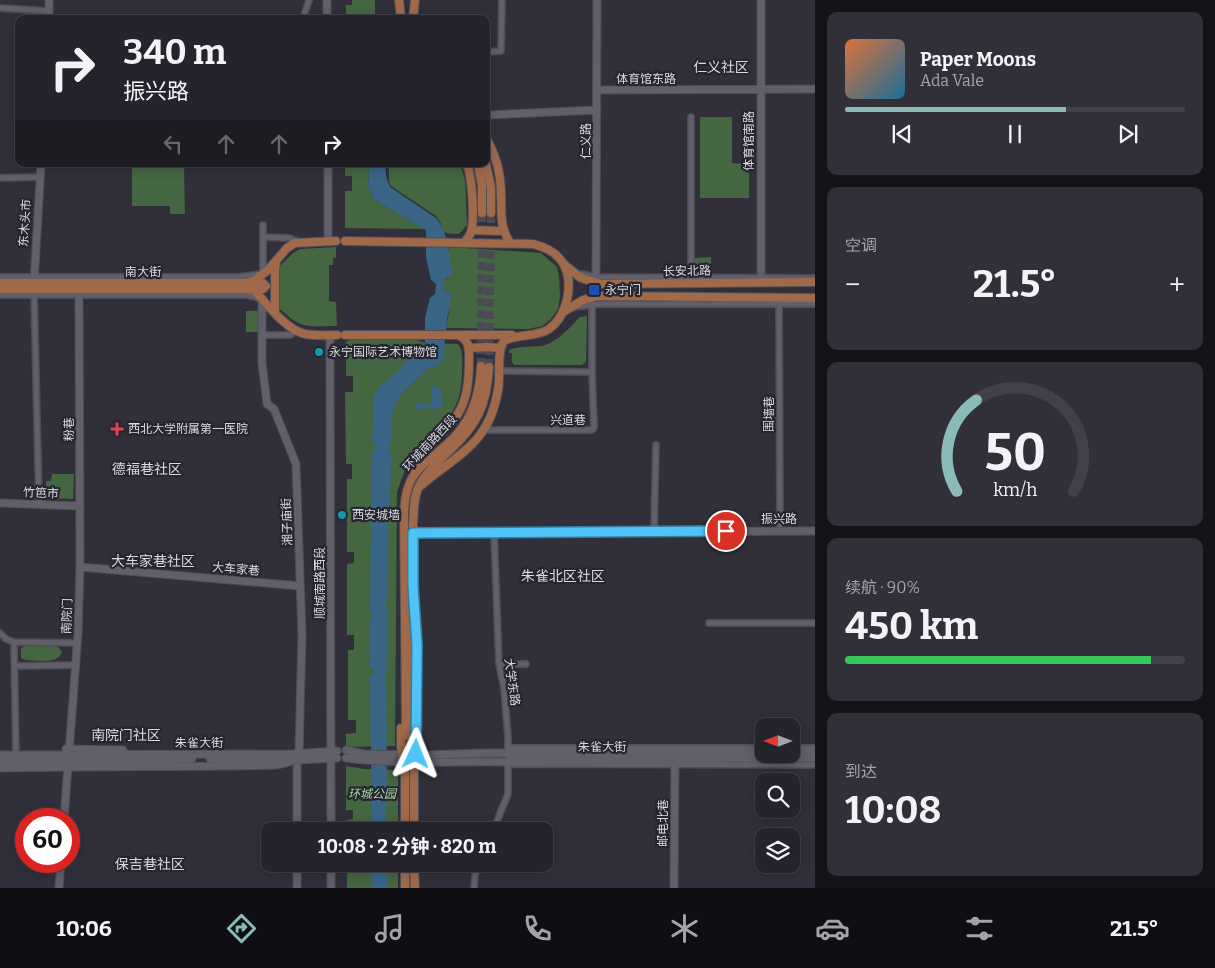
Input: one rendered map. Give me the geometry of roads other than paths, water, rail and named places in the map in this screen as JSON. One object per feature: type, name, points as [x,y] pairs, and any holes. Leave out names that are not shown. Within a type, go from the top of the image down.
[{"type":"main road","points":[[399,0],[401,15]]},
{"type":"main road","points":[[402,15],[404,0]]},
{"type":"main road","points":[[410,0],[412,15]]},
{"type":"main road","points":[[413,15],[415,0]]},
{"type":"main road","points":[[490,146],[499,171],[502,229],[510,243]]},
{"type":"main road","points":[[465,242],[472,230],[472,187],[469,167]]},
{"type":"main road","points":[[479,167],[482,186],[482,213]]},
{"type":"main road","points":[[487,167],[491,188],[491,213]]},
{"type":"main road","points":[[472,230],[499,231],[502,229]]},
{"type":"main road","points":[[300,242],[332,241]]},
{"type":"main road","name":"长安北路","points":[[345,241],[533,244],[543,246],[552,251],[567,267],[582,278],[596,280],[761,280],[815,282]]},
{"type":"main road","name":"南大街","points":[[0,283],[79,292],[244,286],[264,274],[290,245],[300,242]]},
{"type":"main road","points":[[273,310],[277,260]]},
{"type":"main road","points":[[418,488],[464,452],[486,430],[497,399],[500,348],[504,341],[508,339],[539,334],[547,330],[559,319],[566,310],[567,267]]},
{"type":"main road","name":"南大街","points":[[0,289],[34,286],[244,286],[254,290],[287,324],[296,330]]},
{"type":"main road","name":"长安北路","points":[[566,310],[583,300],[592,301],[598,296],[779,301],[815,298]]},
{"type":"main road","points":[[296,330],[312,335],[333,335]]},
{"type":"main road","points":[[346,335],[527,336]]},
{"type":"main road","points":[[409,481],[423,452],[453,422],[463,403],[469,375],[469,348],[465,338],[458,335]]},
{"type":"main road","points":[[469,348],[500,348]]},
{"type":"main road","name":"环城南路西段","points":[[485,367],[484,403],[474,424],[461,441],[429,471],[418,488],[414,506],[410,736],[404,507],[409,481],[419,468],[456,436],[463,426],[474,405],[485,367]]},
{"type":"main road","name":"环城南路西段","points":[[413,586],[417,645],[414,822]]},
{"type":"main road","name":"环城南路西段","points":[[404,822],[405,771],[403,758],[401,623],[406,596]]},
{"type":"main road","points":[[404,872],[404,888]]},
{"type":"main road","points":[[414,872],[414,888]]},
{"type":"street","points":[[0,8],[49,15],[49,0]]},
{"type":"street","points":[[305,15],[310,0]]},
{"type":"street","points":[[327,0],[327,15]]},
{"type":"street","points":[[490,52],[502,51],[502,0]]},
{"type":"street","name":"仁义路","points":[[596,280],[597,0]]},
{"type":"street","name":"体育馆南路","points":[[761,0],[761,280]]},
{"type":"street","name":"体育馆东路","points":[[597,90],[815,89]]},
{"type":"street","points":[[490,115],[597,110]]},
{"type":"street","points":[[690,118],[691,276]]},
{"type":"street","name":"东木头市","points":[[34,286],[41,167]]},
{"type":"street","points":[[328,167],[332,241]]},
{"type":"street","points":[[0,178],[40,177]]},
{"type":"street","points":[[0,295],[34,286],[238,278],[264,274],[263,225]]},
{"type":"street","points":[[263,238],[289,238],[300,242]]},
{"type":"street","points":[[596,280],[691,276],[761,280],[815,278]]},
{"type":"street","points":[[0,277],[34,286]]},
{"type":"street","points":[[34,286],[38,504]]},
{"type":"street","points":[[79,292],[246,295],[262,300]]},
{"type":"street","name":"粉巷","points":[[79,292],[80,568]]},
{"type":"street","name":"湘子庙街","points":[[262,300],[262,363],[267,404],[274,409],[296,464],[302,635],[295,757],[297,822]]},
{"type":"street","name":"兴道巷","points":[[486,430],[592,430],[594,427],[592,301]]},
{"type":"street","points":[[779,301],[815,304]]},
{"type":"street","name":"围墙巷","points":[[779,301],[780,531]]},
{"type":"street","points":[[262,335],[290,335],[296,330]]},
{"type":"street","name":"顺城南路西段","points":[[331,822],[334,754],[333,335]]},
{"type":"street","points":[[500,371],[592,372]]},
{"type":"street","points":[[654,531],[656,445]]},
{"type":"street","name":"竹笆市","points":[[0,503],[80,506]]},
{"type":"street","name":"振兴路","points":[[413,533],[815,531]]},
{"type":"street","name":"大学东路","points":[[494,532],[499,664],[504,688],[508,753],[508,794],[497,822]]},
{"type":"street","name":"大车家巷","points":[[80,568],[300,586]]},
{"type":"street","name":"南院门","points":[[65,808],[76,665],[80,568]]},
{"type":"street","points":[[709,623],[815,623]]},
{"type":"street","points":[[0,633],[6,639],[14,642],[77,643]]},
{"type":"street","points":[[14,642],[16,756]]},
{"type":"street","points":[[499,664],[526,664]]},
{"type":"street","points":[[15,666],[76,665]]},
{"type":"street","points":[[508,753],[512,748],[755,748]]},
{"type":"street","points":[[800,748],[815,748]]},
{"type":"street","points":[[0,768],[137,751],[287,750],[295,757]]},
{"type":"street","points":[[346,750],[364,757]]},
{"type":"street","points":[[0,751],[16,756],[69,758]]},
{"type":"street","name":"朱雀大街","points":[[416,758],[508,753],[755,753]]},
{"type":"street","points":[[800,753],[815,753]]},
{"type":"street","name":"朱雀大街","points":[[0,755],[69,758],[196,759],[295,757],[334,754]]},
{"type":"street","name":"朱雀大街","points":[[0,762],[16,756]]},
{"type":"street","points":[[346,758],[364,757]]},
{"type":"street","name":"朱雀大街","points":[[364,757],[508,762],[512,759],[675,762],[815,758]]},
{"type":"street","points":[[675,762],[815,765]]},
{"type":"street","name":"邮电北巷","points":[[674,888],[675,762]]},
{"type":"street","points":[[296,888],[297,872]]},
{"type":"street","points":[[331,872],[331,888]]},
{"type":"street","points":[[474,888],[477,872]]},
{"type":"street","points":[[59,888],[60,873]]},
{"type":"water","points":[[369,167],[385,167],[390,187],[436,218],[440,223],[446,236],[452,271],[452,274],[444,280],[444,292],[451,293],[443,360],[436,367],[429,367],[405,391],[397,401],[392,414],[392,444],[389,444],[389,454],[392,455],[388,525],[388,598],[386,599],[386,607],[388,607],[388,669],[386,669],[387,802],[385,802],[385,822],[372,822],[370,676],[374,676],[374,668],[370,668],[369,622],[372,622],[372,613],[370,612],[372,451],[375,451],[375,442],[372,441],[374,396],[383,382],[387,382],[425,343],[425,318],[430,298],[435,294],[436,284],[431,280],[426,257],[426,230],[373,199],[371,190],[368,190]]},
{"type":"water","points":[[432,386],[441,389],[443,404],[440,408],[432,409],[429,405],[426,409],[415,409],[415,404],[432,403]]},
{"type":"water","points":[[372,872],[388,872],[388,888],[372,888]]},
{"type":"tunnel","points":[[481,366],[482,213]]},
{"type":"tunnel","points":[[489,367],[491,213]]},
{"type":"tunnel","points":[[406,736],[407,769]]},
{"type":"place","name":"永宁门","points":[[594,290]]},
{"type":"place","name":"永宁国际艺术博物馆","points":[[319,352]]},
{"type":"place","name":"西北大学附属第一医院","points":[[117,429]]},
{"type":"place","name":"西安城墙","points":[[342,515]]},
{"type":"district","name":"仁义社区","points":[[721,67]]},
{"type":"district","name":"德福巷社区","points":[[147,469]]},
{"type":"district","name":"大车家巷社区","points":[[153,561]]},
{"type":"district","name":"朱雀北区社区","points":[[563,576]]},
{"type":"district","name":"南院门社区","points":[[126,735]]},
{"type":"district","name":"保吉巷社区","points":[[150,864]]},
{"type":"park label","name":"环城公园","points":[[372,794]]}]
